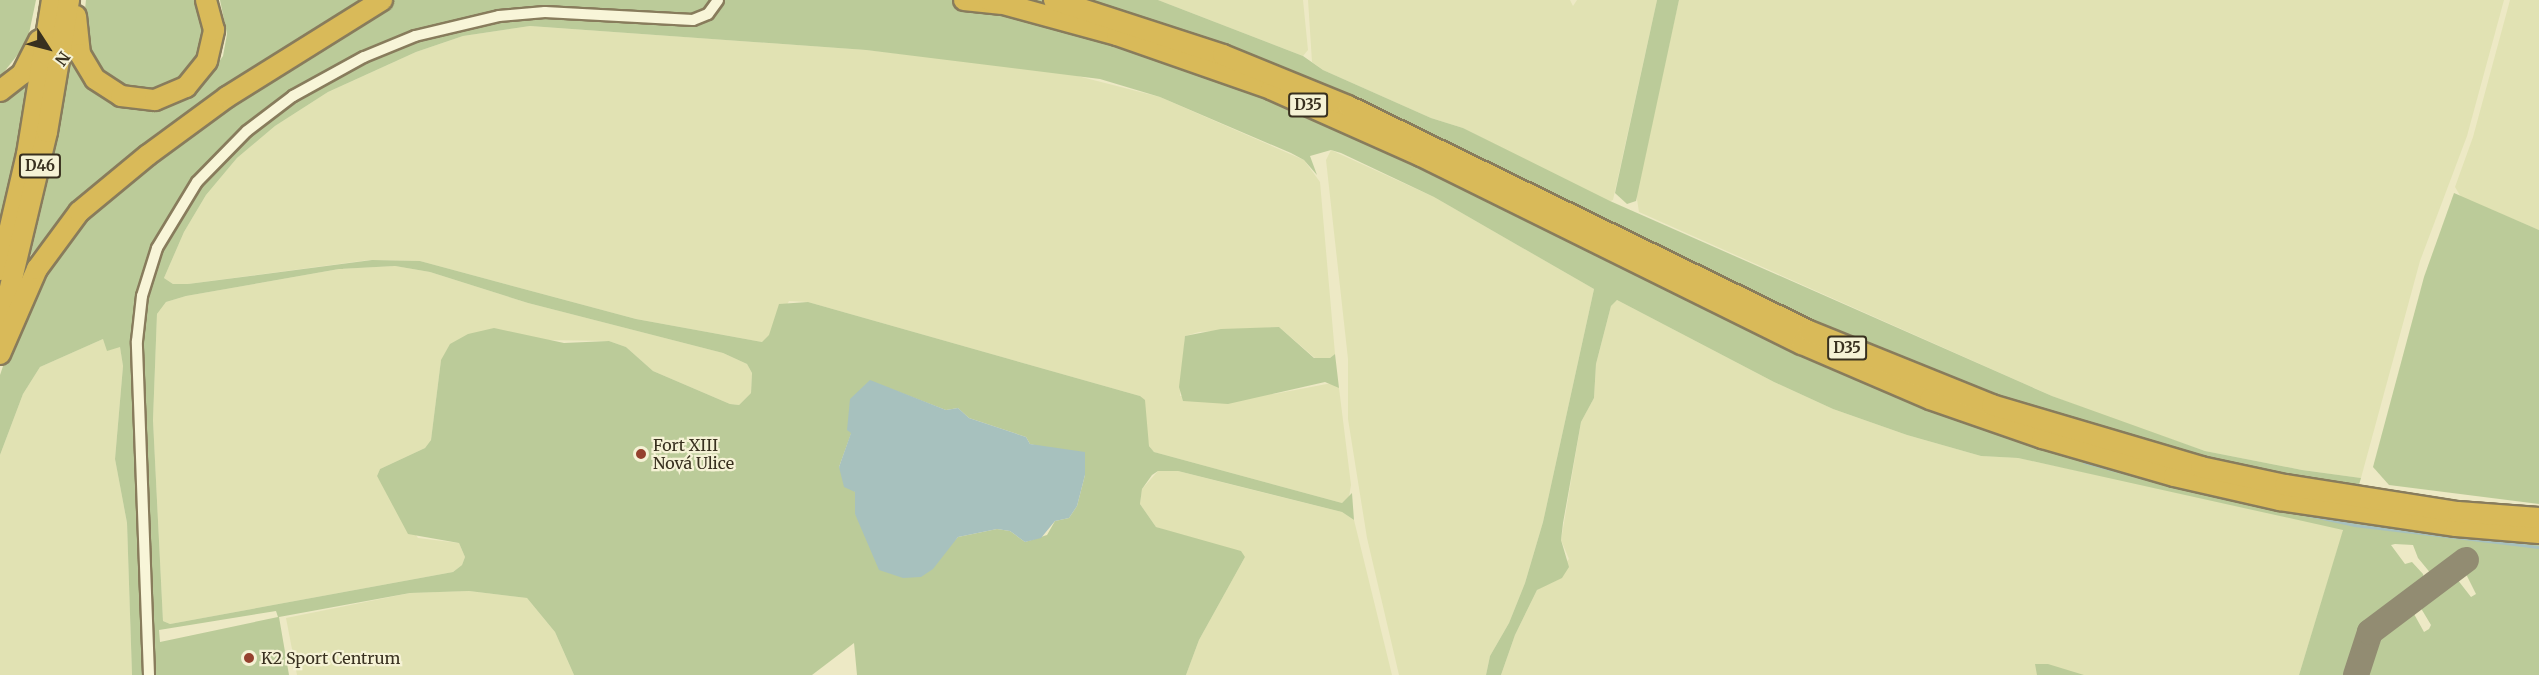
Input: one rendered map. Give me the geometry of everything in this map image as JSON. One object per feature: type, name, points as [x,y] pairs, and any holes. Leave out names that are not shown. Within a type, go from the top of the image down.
[{"type":"highway","points":[[0,91],[16,80],[31,60],[51,0]]},
{"type":"highway","name":"D46","points":[[0,270],[29,143],[51,0]]},
{"type":"highway","name":"D46","points":[[0,330],[47,132],[69,0]]},
{"type":"highway","points":[[77,0],[77,43],[91,75],[117,94],[147,100],[181,90],[205,65],[214,30],[206,0]]},
{"type":"highway","points":[[0,354],[37,268],[80,212],[148,155],[227,97],[382,0]]},
{"type":"highway","points":[[964,0],[1013,6]]},
{"type":"highway","name":"D35","points":[[989,0],[1173,54],[1338,117],[1802,344],[1930,399],[2042,438],[2174,476],[2280,500],[2456,526],[2539,533]]},
{"type":"highway","name":"D35","points":[[1054,0],[1223,55],[1348,106],[1809,331],[1992,405],[2201,467],[2285,485],[2458,512],[2539,518]]},
{"type":"street","points":[[149,675],[138,330],[142,296],[157,248],[197,182],[247,131],[294,96],[364,57],[415,36],[499,16],[545,12],[693,20],[708,14],[718,0]]},
{"type":"green space","points":[[0,0],[36,0],[27,43],[0,77]]},
{"type":"green space","points":[[86,0],[195,0],[205,30],[198,60],[181,79],[155,90],[123,87],[105,76],[90,57],[84,18]]},
{"type":"green space","points":[[220,0],[365,0],[158,132],[85,192],[30,256],[51,168],[69,57],[87,80],[148,108],[188,98],[201,88],[223,56],[227,34]]},
{"type":"green space","points":[[394,0],[1158,0],[1303,56],[1323,70],[1431,118],[1463,128],[1610,201],[2052,396],[2205,451],[2302,470],[2361,478],[2349,519],[2539,541],[2539,675],[2362,675],[2371,642],[2400,617],[2414,614],[2424,632],[2429,629],[2431,625],[2419,605],[2422,597],[2447,579],[2457,579],[2471,597],[2476,594],[2465,572],[2474,555],[2450,570],[2432,575],[2418,558],[2413,545],[2395,544],[2391,545],[2405,564],[2412,562],[2423,574],[2425,584],[2419,594],[2415,593],[2367,631],[2353,675],[2299,675],[2343,530],[2018,458],[1981,456],[1907,435],[1833,409],[1774,382],[1617,300],[1611,306],[1596,364],[1594,398],[1581,422],[1561,540],[1569,567],[1562,578],[1537,590],[1515,635],[1501,675],[1486,675],[1490,656],[1509,623],[1525,583],[1543,522],[1594,289],[1434,197],[1341,153],[1331,150],[1310,156],[1317,175],[1304,160],[1291,153],[1160,97],[1100,79],[866,50],[530,26],[463,36],[416,52],[328,92],[275,126],[237,158],[206,195],[184,232],[164,278],[173,284],[188,284],[372,260],[420,261],[636,319],[762,342],[769,335],[779,304],[808,302],[1140,396],[1145,400],[1149,446],[1154,452],[1342,503],[1352,493],[1354,520],[1342,512],[1178,471],[1158,471],[1152,475],[1142,489],[1140,504],[1156,527],[1241,551],[1245,557],[1199,640],[1186,675],[857,675],[854,643],[812,675],[574,675],[555,632],[527,598],[469,591],[410,593],[279,617],[289,675],[132,675],[127,523],[115,459],[123,366],[120,347],[107,351],[103,339],[40,367],[23,394],[0,455],[0,375],[28,299],[70,232],[191,130]],"holes":[[[395,266],[430,272],[528,303],[723,353],[747,364],[752,373],[751,393],[739,405],[730,404],[653,371],[626,347],[609,341],[564,343],[494,328],[468,334],[450,344],[441,360],[431,440],[425,448],[380,469],[377,476],[408,534],[459,543],[465,557],[462,565],[453,572],[170,624],[163,621],[153,420],[157,314],[166,302],[186,296],[339,269]],[[870,381],[946,410],[958,408],[969,418],[1026,437],[1030,444],[1065,452],[1083,466],[1085,475],[1077,506],[1069,518],[1055,521],[1047,535],[1025,542],[1010,531],[997,529],[958,537],[951,544],[855,514],[855,492],[839,467]],[[276,611],[278,617],[160,642],[159,630]]]},
{"type":"green space","points":[[1158,0],[1303,0],[1308,50],[1303,56]]},
{"type":"green space","points":[[1308,0],[1570,0],[1573,6],[1577,0],[1657,0],[1613,200],[1608,202],[1463,128],[1431,118],[1323,70],[1312,62]]},
{"type":"green space","points":[[1657,0],[1679,0],[1636,201],[1627,204],[1615,193]]},
{"type":"green space","points":[[1679,0],[2504,0],[2467,136],[2420,261],[2361,478],[2302,470],[2205,451],[2118,421],[2052,396],[1639,212],[1636,193]]},
{"type":"green space","points":[[2510,0],[2539,0],[2539,230],[2461,197],[2455,187],[2473,137]]},
{"type":"green space","points":[[530,26],[866,50],[1058,71],[1160,97],[1304,160],[1320,182],[1335,354],[1330,358],[1315,358],[1279,327],[1199,332],[1185,336],[1180,396],[1274,394],[1332,383],[1339,388],[1351,485],[1349,497],[1342,503],[1154,452],[1149,446],[1140,396],[808,302],[789,301],[768,339],[762,342],[636,319],[420,261],[369,260],[188,284],[173,284],[164,278],[184,232],[206,195],[237,158],[275,126],[328,92],[416,52],[463,36]]},
{"type":"green space","points":[[35,69],[0,225],[0,98]]},
{"type":"green space","points":[[1331,150],[1434,197],[1594,289],[1543,522],[1525,583],[1509,623],[1490,656],[1486,675],[1399,675],[1367,538],[1348,419],[1348,359],[1326,160]]},
{"type":"green space","points":[[2454,193],[2539,230],[2539,504],[2389,485],[2373,467],[2424,277]]},
{"type":"green space","points":[[395,266],[430,272],[528,303],[723,353],[747,364],[752,373],[751,393],[739,405],[730,404],[653,371],[626,347],[609,341],[542,340],[441,360],[431,440],[425,448],[380,469],[377,476],[418,538],[459,543],[465,557],[462,565],[453,572],[170,624],[163,621],[153,420],[157,314],[166,302],[186,296],[339,269]]},
{"type":"green space","points":[[1617,300],[1774,382],[1833,409],[1907,435],[1981,456],[2018,458],[2342,526],[2343,532],[2299,675],[1501,675],[1515,635],[1537,590],[1548,583],[1569,559],[1561,540],[1581,422],[1594,398],[1596,364],[1611,306]]},
{"type":"green space","points":[[1279,327],[1314,358],[1330,358],[1335,354],[1339,388],[1325,382],[1228,404],[1183,401],[1179,387],[1185,336],[1221,329]]},
{"type":"green space","points":[[103,339],[120,346],[123,366],[115,459],[127,523],[132,675],[0,675],[0,455],[23,394],[40,367]]},
{"type":"green space","points":[[1158,471],[1178,471],[1342,512],[1354,520],[1392,675],[1186,675],[1199,640],[1245,557],[1156,527],[1140,504],[1142,489]]},
{"type":"green space","points":[[469,591],[527,598],[555,632],[574,675],[297,675],[286,618],[410,593]]},
{"type":"green space","points":[[2035,664],[2048,664],[2084,675],[2037,675]]},
{"type":"water","points":[[870,380],[946,410],[958,408],[969,418],[1026,437],[1030,444],[1085,452],[1085,475],[1077,506],[1069,518],[1055,521],[1041,538],[1025,542],[1010,531],[997,529],[958,537],[933,569],[921,577],[903,578],[879,570],[855,514],[855,492],[844,487],[839,467],[851,433],[847,430],[850,399]]},
{"type":"waterway","points":[[2084,462],[2159,482]]},
{"type":"waterway","points":[[2204,493],[2354,525],[2539,547]]},
{"type":"taxiway","points":[[2356,675],[2370,632],[2466,560]]},
{"type":"place","name":"Fort XIII Nová Ulice","points":[[641,454]]},
{"type":"place","name":"K2 Sport Centrum","points":[[249,658]]}]
